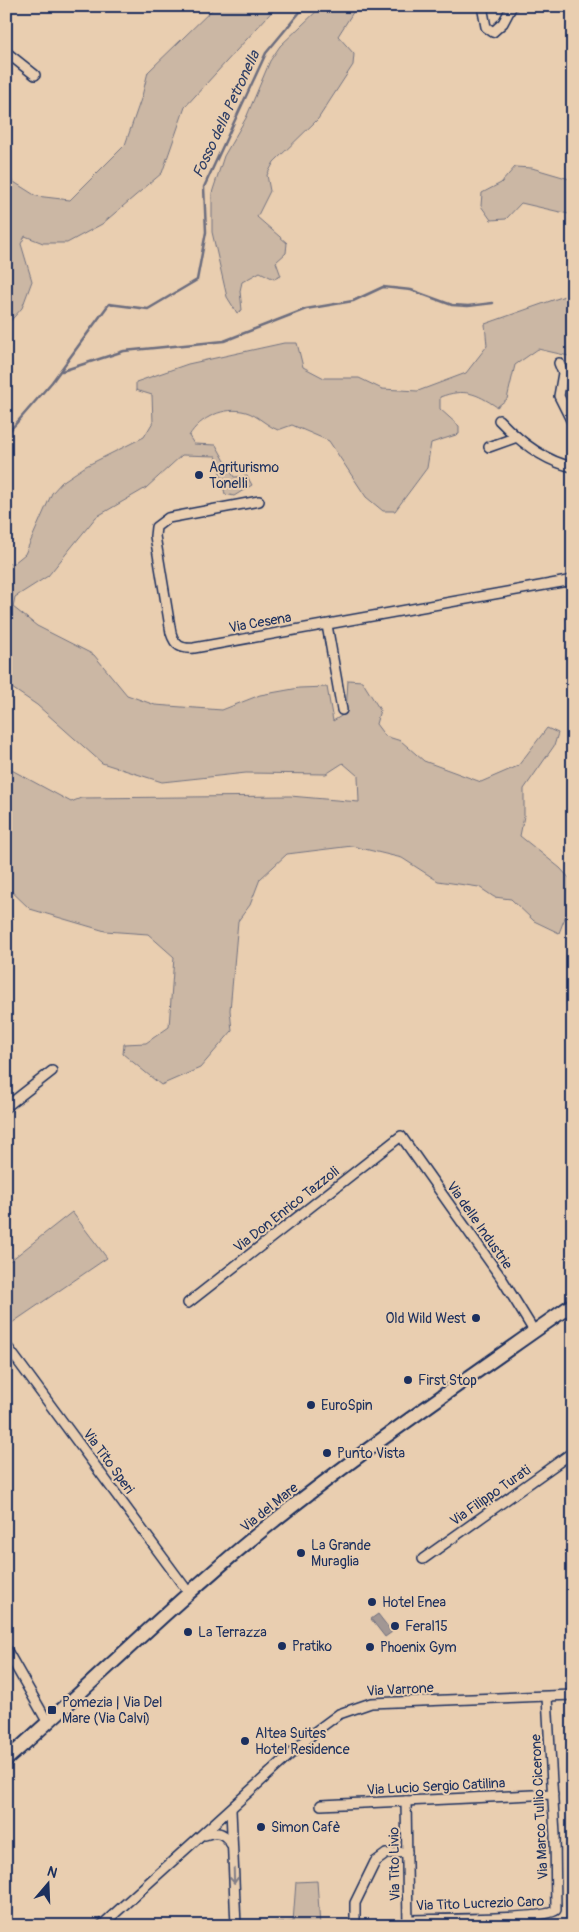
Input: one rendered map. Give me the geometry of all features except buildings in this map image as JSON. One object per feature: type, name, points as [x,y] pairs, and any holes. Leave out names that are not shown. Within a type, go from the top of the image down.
[{"type":"main road","name":"Via del Mare","points":[[6,1760],[189,1593],[312,1492],[573,1304]]},
{"type":"street","points":[[482,6],[486,27],[493,32],[503,23],[512,6]]},
{"type":"street","points":[[6,52],[35,75]]},
{"type":"street","points":[[559,363],[563,373],[560,399],[573,424]]},
{"type":"street","points":[[499,420],[517,437],[552,460],[573,467]]},
{"type":"street","points":[[489,447],[517,437]]},
{"type":"street","name":"Via Cesena","points":[[259,502],[171,517],[162,520],[156,527],[157,546],[171,632],[175,642],[182,648],[194,648],[327,625],[573,580]]},
{"type":"street","points":[[327,625],[342,710]]},
{"type":"street","points":[[6,1107],[52,1071]]},
{"type":"street","name":"Via Don Enrico Tazzoli","points":[[188,1303],[401,1136]]},
{"type":"street","name":"Via delle Industrie","points":[[401,1136],[502,1279],[534,1331]]},
{"type":"street","name":"Via Tito Speri","points":[[6,1345],[189,1593]]},
{"type":"street","name":"Via Filippo Turati","points":[[423,1559],[573,1452]]},
{"type":"street","points":[[6,1649],[48,1723]]},
{"type":"street","name":"Via Varrone","points":[[101,1926],[316,1731],[336,1716],[358,1706],[378,1703],[573,1696]]},
{"type":"street","name":"Via Marco Tullio Cicerone","points":[[547,1697],[558,1901],[557,1909],[553,1913]]},
{"type":"street","name":"Via Lucio Sergio Catilina","points":[[321,1805],[553,1794]]},
{"type":"street","name":"Via Tito Livio","points":[[406,1801],[408,1923]]},
{"type":"street","points":[[231,1810],[236,1926]]},
{"type":"street","points":[[200,1837],[212,1832],[219,1833],[226,1836],[232,1845]]},
{"type":"street","points":[[355,1926],[355,1903],[375,1862],[386,1854],[407,1852]]},
{"type":"street","name":"Via Tito Lucrezio Caro","points":[[408,1923],[514,1921],[553,1913]]},
{"type":"shaded area","points":[[216,6],[277,6],[185,107],[162,173],[102,224],[67,243],[43,243],[25,236],[21,244],[32,281],[22,308],[6,326],[6,177],[36,196],[70,200],[125,145],[148,72]]},
{"type":"shaded area","points":[[322,6],[357,6],[338,36],[354,54],[353,65],[318,119],[274,162],[267,175],[270,191],[257,217],[287,243],[286,253],[276,262],[281,276],[274,279],[260,272],[242,282],[240,291],[242,310],[237,313],[227,297],[212,232],[212,193],[224,156],[246,118],[270,61],[280,46]]},
{"type":"shaded area","points":[[515,167],[532,168],[573,180],[573,215],[521,203],[506,219],[491,220],[481,206],[482,193],[501,183]]},
{"type":"shaded area","points":[[573,293],[573,357],[538,349],[515,365],[507,399],[497,407],[483,398],[470,393],[448,394],[440,397],[440,409],[459,426],[459,434],[431,443],[427,468],[395,511],[383,511],[366,497],[329,441],[292,425],[278,430],[246,412],[222,412],[206,418],[189,436],[194,444],[216,445],[234,477],[247,476],[252,485],[234,496],[225,494],[216,456],[182,455],[146,488],[96,517],[48,576],[15,597],[13,607],[37,626],[94,655],[127,695],[155,705],[222,710],[260,695],[299,688],[327,687],[333,721],[346,713],[348,680],[362,681],[380,710],[376,724],[385,736],[401,741],[424,761],[481,782],[518,766],[547,728],[558,733],[554,746],[524,789],[524,816],[520,836],[560,868],[573,882],[573,897],[559,933],[534,921],[511,899],[494,897],[479,887],[438,881],[402,858],[352,846],[287,854],[260,879],[250,905],[238,921],[230,1010],[232,1031],[200,1068],[161,1085],[123,1054],[124,1044],[146,1043],[169,1027],[174,957],[148,934],[105,931],[30,909],[6,886],[10,859],[6,857],[6,767],[71,802],[81,798],[290,796],[359,802],[358,776],[343,763],[326,774],[246,773],[162,782],[102,763],[37,705],[6,684],[6,564],[14,563],[25,554],[52,493],[62,482],[86,466],[144,437],[153,422],[152,395],[136,390],[136,382],[188,364],[284,343],[297,343],[303,367],[324,378],[359,378],[382,389],[418,391],[466,373],[487,346],[485,324]]},
{"type":"shaded area","points":[[72,1212],[107,1258],[6,1327],[6,1264]]},
{"type":"shaded area","points":[[378,1614],[392,1632],[385,1637],[371,1619]]},
{"type":"shaded area","points":[[317,1881],[320,1926],[241,1926],[293,1922],[296,1882]]},
{"type":"waterway","name":"Fosso della Petronella","points":[[6,435],[52,382],[109,304],[148,309],[197,280],[206,232],[204,187],[266,53],[305,6]]},
{"type":"waterway","points":[[62,371],[124,351],[224,341],[306,309],[353,301],[383,287],[411,290],[452,305],[468,306],[493,303]]},
{"type":"place","name":"Agriturismo Tonelli","points":[[199,475]]},
{"type":"place","name":"Old Wild West","points":[[476,1318]]},
{"type":"place","name":"First Stop","points":[[408,1380]]},
{"type":"place","name":"EuroSpin","points":[[311,1405]]},
{"type":"place","name":"Punto Vista","points":[[327,1453]]},
{"type":"place","name":"La Grande Muraglia","points":[[301,1553]]},
{"type":"place","name":"Hotel Enea","points":[[372,1602]]},
{"type":"place","name":"Feral15","points":[[395,1626]]},
{"type":"place","name":"La Terrazza","points":[[188,1632]]},
{"type":"place","name":"Pratiko","points":[[282,1646]]},
{"type":"place","name":"Phoenix Gym","points":[[370,1647]]},
{"type":"place","name":"Pomezia | Via Del Mare (Via Calvi)","points":[[52,1710]]},
{"type":"place","name":"Altea Suites Hotel Residence","points":[[245,1741]]},
{"type":"place","name":"Simon Cafè","points":[[261,1827]]}]
